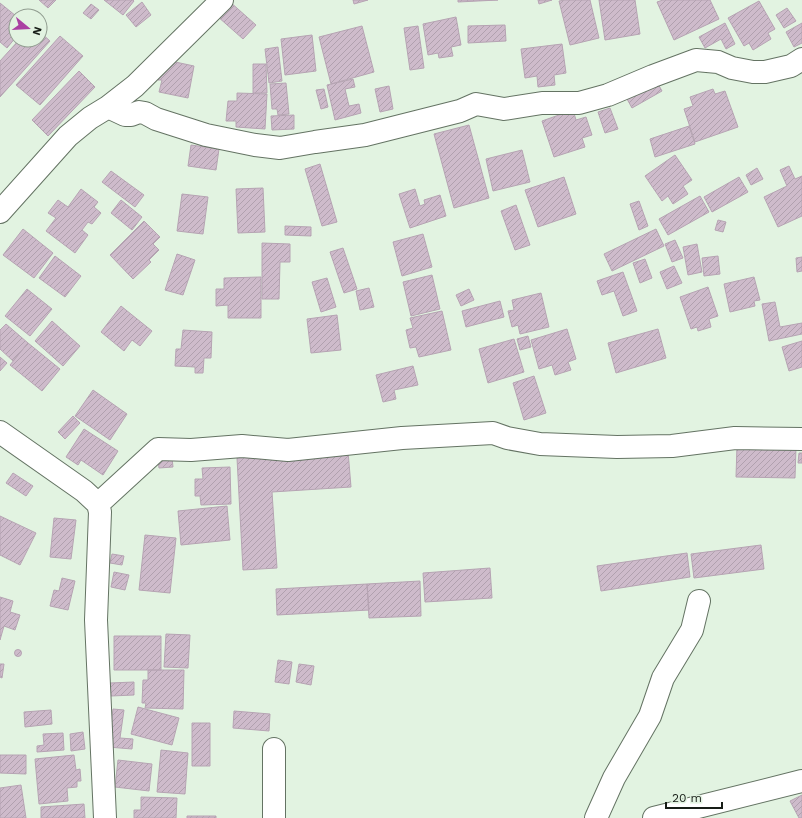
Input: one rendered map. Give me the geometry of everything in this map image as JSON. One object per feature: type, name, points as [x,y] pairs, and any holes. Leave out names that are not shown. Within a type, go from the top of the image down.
[{"type":"street","points":[[0,212],[68,136],[90,118],[108,107],[135,86],[222,0]]},
{"type":"street","points":[[108,107],[125,115],[139,112],[145,113],[156,119],[206,136],[280,148],[365,135],[460,111],[476,104],[504,109],[542,104],[579,103],[608,95],[696,60],[718,62],[732,68],[753,72],[765,72],[791,66],[802,60]]},
{"type":"street","points":[[0,432],[84,491],[98,504],[100,519],[96,620],[105,818]]},
{"type":"street","points":[[98,504],[158,449],[191,450],[242,446],[288,450],[402,438],[493,433],[507,438],[540,444],[617,447],[672,446],[735,438],[802,439]]},
{"type":"street","points":[[596,818],[614,778],[650,716],[663,678],[692,630],[699,601]]},
{"type":"street","points":[[274,749],[274,818]]},
{"type":"street","points":[[654,818],[802,781]]},
{"type":"building","points":[[39,0],[56,0],[48,8]]},
{"type":"building","points":[[104,0],[133,0],[134,1],[123,15]]},
{"type":"building","points":[[353,0],[368,0],[354,4]]},
{"type":"building","points":[[458,0],[498,0],[458,2]]},
{"type":"building","points":[[538,0],[552,0],[539,4]]},
{"type":"building","points":[[590,0],[599,38],[570,45],[559,1]]},
{"type":"building","points":[[599,0],[635,0],[640,34],[605,40]]},
{"type":"building","points":[[663,0],[710,0],[719,19],[674,40],[657,2]]},
{"type":"building","points":[[229,1],[256,25],[243,39],[217,16]]},
{"type":"building","points":[[759,1],[775,29],[768,33],[771,39],[753,50],[749,43],[744,46],[728,18]]},
{"type":"building","points":[[142,2],[151,15],[136,27],[126,15]]},
{"type":"building","points":[[0,3],[8,10],[8,47],[7,48],[0,42]]},
{"type":"building","points":[[91,4],[99,10],[91,19],[83,13]]},
{"type":"building","points":[[787,8],[796,21],[784,28],[776,15]]},
{"type":"building","points":[[456,17],[461,45],[451,47],[453,56],[439,58],[438,53],[428,55],[423,24]]},
{"type":"building","points":[[725,23],[735,44],[726,49],[721,39],[705,48],[699,37]]},
{"type":"building","points":[[802,23],[802,43],[794,47],[786,32]]},
{"type":"building","points":[[505,25],[506,41],[468,43],[468,26]]},
{"type":"building","points":[[362,26],[374,72],[331,84],[319,37]]},
{"type":"building","points":[[418,26],[424,68],[410,70],[404,28]]},
{"type":"building","points":[[312,35],[316,71],[285,75],[281,39]]},
{"type":"building","points":[[60,36],[83,56],[40,105],[16,85]]},
{"type":"building","points":[[562,44],[566,73],[554,75],[555,85],[538,87],[537,76],[525,78],[521,49]]},
{"type":"building","points":[[278,47],[282,81],[269,83],[265,49]]},
{"type":"building","points":[[12,48],[44,48],[0,97],[0,61]]},
{"type":"building","points":[[166,60],[194,66],[188,98],[159,92],[162,80],[158,80],[161,66]]},
{"type":"building","points":[[253,64],[266,64],[267,93],[253,93]]},
{"type":"building","points":[[79,71],[95,87],[48,136],[32,120]]},
{"type":"building","points":[[353,79],[355,87],[345,89],[349,106],[359,104],[361,113],[335,120],[327,85]]},
{"type":"building","points":[[657,82],[662,91],[632,108],[627,99]]},
{"type":"building","points":[[286,83],[289,114],[278,115],[277,109],[272,109],[270,84]]},
{"type":"building","points":[[389,86],[393,109],[380,112],[375,89]]},
{"type":"building","points":[[324,89],[328,107],[321,109],[316,90]]},
{"type":"building","points":[[713,89],[715,94],[725,91],[738,127],[695,142],[684,109],[693,106],[690,97]]},
{"type":"building","points":[[237,93],[267,94],[265,129],[236,127],[236,121],[226,121],[228,101],[237,101]]},
{"type":"building","points":[[610,108],[618,129],[605,133],[598,112]]},
{"type":"building","points":[[573,110],[576,120],[586,117],[592,135],[582,138],[585,147],[554,157],[542,121]]},
{"type":"building","points":[[294,115],[294,129],[272,130],[271,116]]},
{"type":"building","points":[[469,125],[489,198],[454,208],[434,134]]},
{"type":"building","points":[[689,126],[695,144],[655,157],[650,139]]},
{"type":"building","points":[[191,145],[219,149],[216,170],[188,166]]},
{"type":"building","points":[[522,150],[530,182],[493,191],[486,159]]},
{"type":"building","points":[[675,155],[692,180],[683,186],[688,194],[673,204],[668,196],[662,201],[645,176]]},
{"type":"building","points":[[320,164],[337,222],[322,226],[305,169]]},
{"type":"building","points":[[789,166],[795,179],[802,176],[802,216],[778,227],[764,197],[787,186],[780,170]]},
{"type":"building","points":[[757,168],[763,179],[751,185],[746,175]]},
{"type":"building","points":[[111,171],[144,195],[135,207],[102,182]]},
{"type":"building","points":[[564,177],[576,214],[538,227],[525,190]]},
{"type":"building","points":[[739,177],[748,192],[712,212],[704,197]]},
{"type":"building","points":[[263,188],[265,232],[238,233],[236,189]]},
{"type":"building","points":[[81,189],[98,202],[94,207],[101,213],[92,224],[88,222],[82,230],[88,235],[75,253],[46,231],[56,218],[48,213],[58,200],[68,207]]},
{"type":"building","points":[[415,189],[420,206],[425,204],[424,200],[440,195],[446,216],[410,228],[399,194]]},
{"type":"building","points":[[182,194],[208,197],[203,234],[177,231]]},
{"type":"building","points":[[700,196],[709,212],[668,235],[659,219]]},
{"type":"building","points":[[121,200],[142,217],[132,230],[111,213]]},
{"type":"building","points":[[639,201],[648,226],[639,230],[630,204]]},
{"type":"building","points":[[516,205],[530,245],[515,250],[501,211]]},
{"type":"building","points":[[718,220],[726,222],[723,232],[715,230]]},
{"type":"building","points":[[144,221],[160,237],[153,244],[159,250],[149,260],[151,262],[133,279],[110,255]]},
{"type":"building","points":[[285,226],[311,227],[311,236],[285,235]]},
{"type":"building","points":[[23,229],[53,253],[34,278],[3,255]]},
{"type":"building","points":[[656,229],[664,246],[612,271],[604,254]]},
{"type":"building","points":[[423,234],[432,267],[402,276],[393,242]]},
{"type":"building","points":[[675,240],[683,258],[672,262],[665,244]]},
{"type":"building","points":[[262,243],[290,244],[290,262],[280,262],[279,299],[262,299]]},
{"type":"building","points":[[697,244],[702,272],[688,275],[683,247]]},
{"type":"building","points":[[343,248],[357,289],[344,293],[330,252]]},
{"type":"building","points":[[177,254],[195,260],[183,295],[165,290]]},
{"type":"building","points":[[55,256],[81,276],[65,297],[39,278]]},
{"type":"building","points":[[718,256],[720,274],[704,276],[702,258]]},
{"type":"building","points":[[802,257],[802,271],[797,272],[796,258]]},
{"type":"building","points":[[645,259],[652,278],[640,283],[633,263]]},
{"type":"building","points":[[674,266],[682,283],[667,289],[660,272]]},
{"type":"building","points":[[623,272],[637,311],[623,316],[614,291],[602,295],[597,281]]},
{"type":"building","points":[[432,275],[440,309],[411,316],[403,282]]},
{"type":"building","points":[[261,277],[261,318],[228,318],[228,305],[216,306],[216,289],[224,289],[224,278]]},
{"type":"building","points":[[754,277],[760,300],[754,301],[755,306],[730,312],[724,284]]},
{"type":"building","points":[[327,278],[336,307],[321,312],[312,282]]},
{"type":"building","points":[[708,287],[718,316],[709,319],[711,327],[698,331],[697,327],[691,329],[680,297]]},
{"type":"building","points":[[369,288],[374,307],[360,310],[356,291]]},
{"type":"building","points":[[27,289],[52,309],[30,336],[5,316]]},
{"type":"building","points":[[469,289],[474,300],[461,306],[456,295]]},
{"type":"building","points":[[541,293],[549,327],[520,334],[518,325],[512,327],[508,311],[514,310],[512,300]]},
{"type":"building","points":[[500,301],[504,317],[466,327],[462,311]]},
{"type":"building","points":[[775,302],[780,327],[802,323],[802,334],[769,341],[762,304]]},
{"type":"building","points":[[121,306],[152,331],[140,346],[132,340],[124,351],[101,332]]},
{"type":"building","points":[[442,311],[451,350],[419,357],[416,347],[410,348],[406,330],[413,328],[410,318]]},
{"type":"building","points":[[337,315],[341,350],[311,353],[307,319]]},
{"type":"building","points":[[52,321],[80,346],[63,366],[35,341]]},
{"type":"building","points":[[6,324],[28,343],[13,361],[0,349],[0,330]]},
{"type":"building","points":[[567,329],[576,359],[568,362],[571,370],[555,375],[552,365],[539,369],[531,340]]},
{"type":"building","points":[[658,329],[666,358],[616,373],[608,343]]},
{"type":"building","points":[[183,330],[212,332],[211,358],[204,358],[203,373],[195,373],[195,367],[175,366],[176,349],[181,349]]},
{"type":"building","points":[[528,336],[531,347],[520,350],[517,339]]},
{"type":"building","points":[[514,339],[524,372],[488,383],[479,349]]},
{"type":"building","points":[[802,341],[802,367],[789,371],[782,347]]},
{"type":"building","points":[[28,343],[60,369],[42,391],[10,365]]},
{"type":"building","points":[[0,357],[7,363],[0,371]]},
{"type":"building","points":[[413,366],[418,385],[394,390],[396,399],[383,402],[376,375]]},
{"type":"building","points":[[534,376],[546,413],[524,420],[513,383]]},
{"type":"building","points":[[93,390],[127,414],[110,440],[75,416]]},
{"type":"building","points":[[73,416],[80,423],[65,439],[58,432]]},
{"type":"building","points":[[84,429],[118,451],[103,475],[81,460],[78,465],[66,457]]},
{"type":"building","points":[[737,445],[796,447],[795,478],[736,477]]},
{"type":"building","points":[[348,451],[351,487],[272,492],[277,568],[243,570],[237,458]]},
{"type":"building","points":[[799,453],[802,453],[802,463],[798,463]]},
{"type":"building","points":[[172,458],[173,467],[159,468],[158,460]]},
{"type":"building","points":[[230,467],[231,504],[201,505],[200,496],[195,496],[195,479],[203,479],[202,468]]},
{"type":"building","points":[[13,473],[33,486],[26,496],[6,483]]},
{"type":"building","points":[[227,506],[230,540],[181,545],[178,511]]},
{"type":"building","points":[[0,516],[36,533],[20,565],[0,555]]},
{"type":"building","points":[[54,518],[76,520],[71,559],[50,557]]},
{"type":"building","points":[[145,535],[176,538],[170,593],[139,590]]},
{"type":"building","points":[[761,545],[764,569],[694,578],[691,554]]},
{"type":"building","points":[[687,553],[690,577],[601,591],[597,566]]},
{"type":"building","points":[[112,554],[124,556],[122,565],[110,563]]},
{"type":"building","points":[[490,568],[492,598],[425,602],[423,573]]},
{"type":"building","points":[[114,572],[129,575],[125,590],[111,587]]},
{"type":"building","points":[[62,578],[75,581],[68,610],[50,606],[54,590],[59,591]]},
{"type":"building","points":[[420,581],[421,616],[369,618],[367,584]]},
{"type":"building","points":[[367,584],[369,610],[277,615],[276,589]]},
{"type":"building","points":[[0,597],[13,601],[10,612],[20,615],[15,630],[4,626],[0,640]]},
{"type":"building","points":[[166,634],[190,635],[188,668],[164,667]]},
{"type":"building","points":[[114,636],[161,636],[161,670],[114,670]]},
{"type":"building","points":[[18,649],[21,650],[21,656],[18,657],[15,656],[14,653],[15,650]]},
{"type":"building","points":[[278,660],[292,662],[289,684],[275,682]]},
{"type":"building","points":[[0,664],[4,664],[2,678],[0,677]]},
{"type":"building","points":[[299,664],[314,666],[311,685],[296,682]]},
{"type":"building","points":[[148,670],[184,670],[183,709],[145,708],[146,703],[142,703],[143,680],[148,680]]},
{"type":"building","points":[[134,682],[134,695],[111,696],[110,683]]},
{"type":"building","points":[[138,707],[179,718],[172,745],[131,734]]},
{"type":"building","points":[[113,709],[124,710],[120,738],[133,739],[132,749],[108,747]]},
{"type":"building","points":[[51,710],[52,724],[25,727],[24,712]]},
{"type":"building","points":[[234,711],[270,714],[269,731],[233,728]]},
{"type":"building","points":[[192,723],[210,723],[210,766],[192,766]]},
{"type":"building","points":[[83,732],[85,749],[71,751],[70,734]]},
{"type":"building","points":[[63,733],[64,750],[37,752],[37,746],[44,745],[43,734]]},
{"type":"building","points":[[161,750],[188,753],[185,794],[157,792]]},
{"type":"building","points":[[0,755],[26,755],[26,774],[0,773]]},
{"type":"building","points":[[74,755],[76,770],[80,769],[81,781],[77,781],[77,787],[67,788],[68,801],[39,804],[35,759]]},
{"type":"building","points":[[118,760],[152,764],[149,791],[115,787]]},
{"type":"building","points":[[21,785],[26,818],[0,818],[0,788]]},
{"type":"building","points":[[802,795],[802,818],[799,818],[790,801]]},
{"type":"building","points":[[141,797],[177,798],[176,818],[134,818],[134,810],[141,810]]},
{"type":"building","points":[[84,804],[85,818],[41,818],[41,807]]},
{"type":"building","points":[[187,816],[216,816],[216,818],[187,818]]}]
